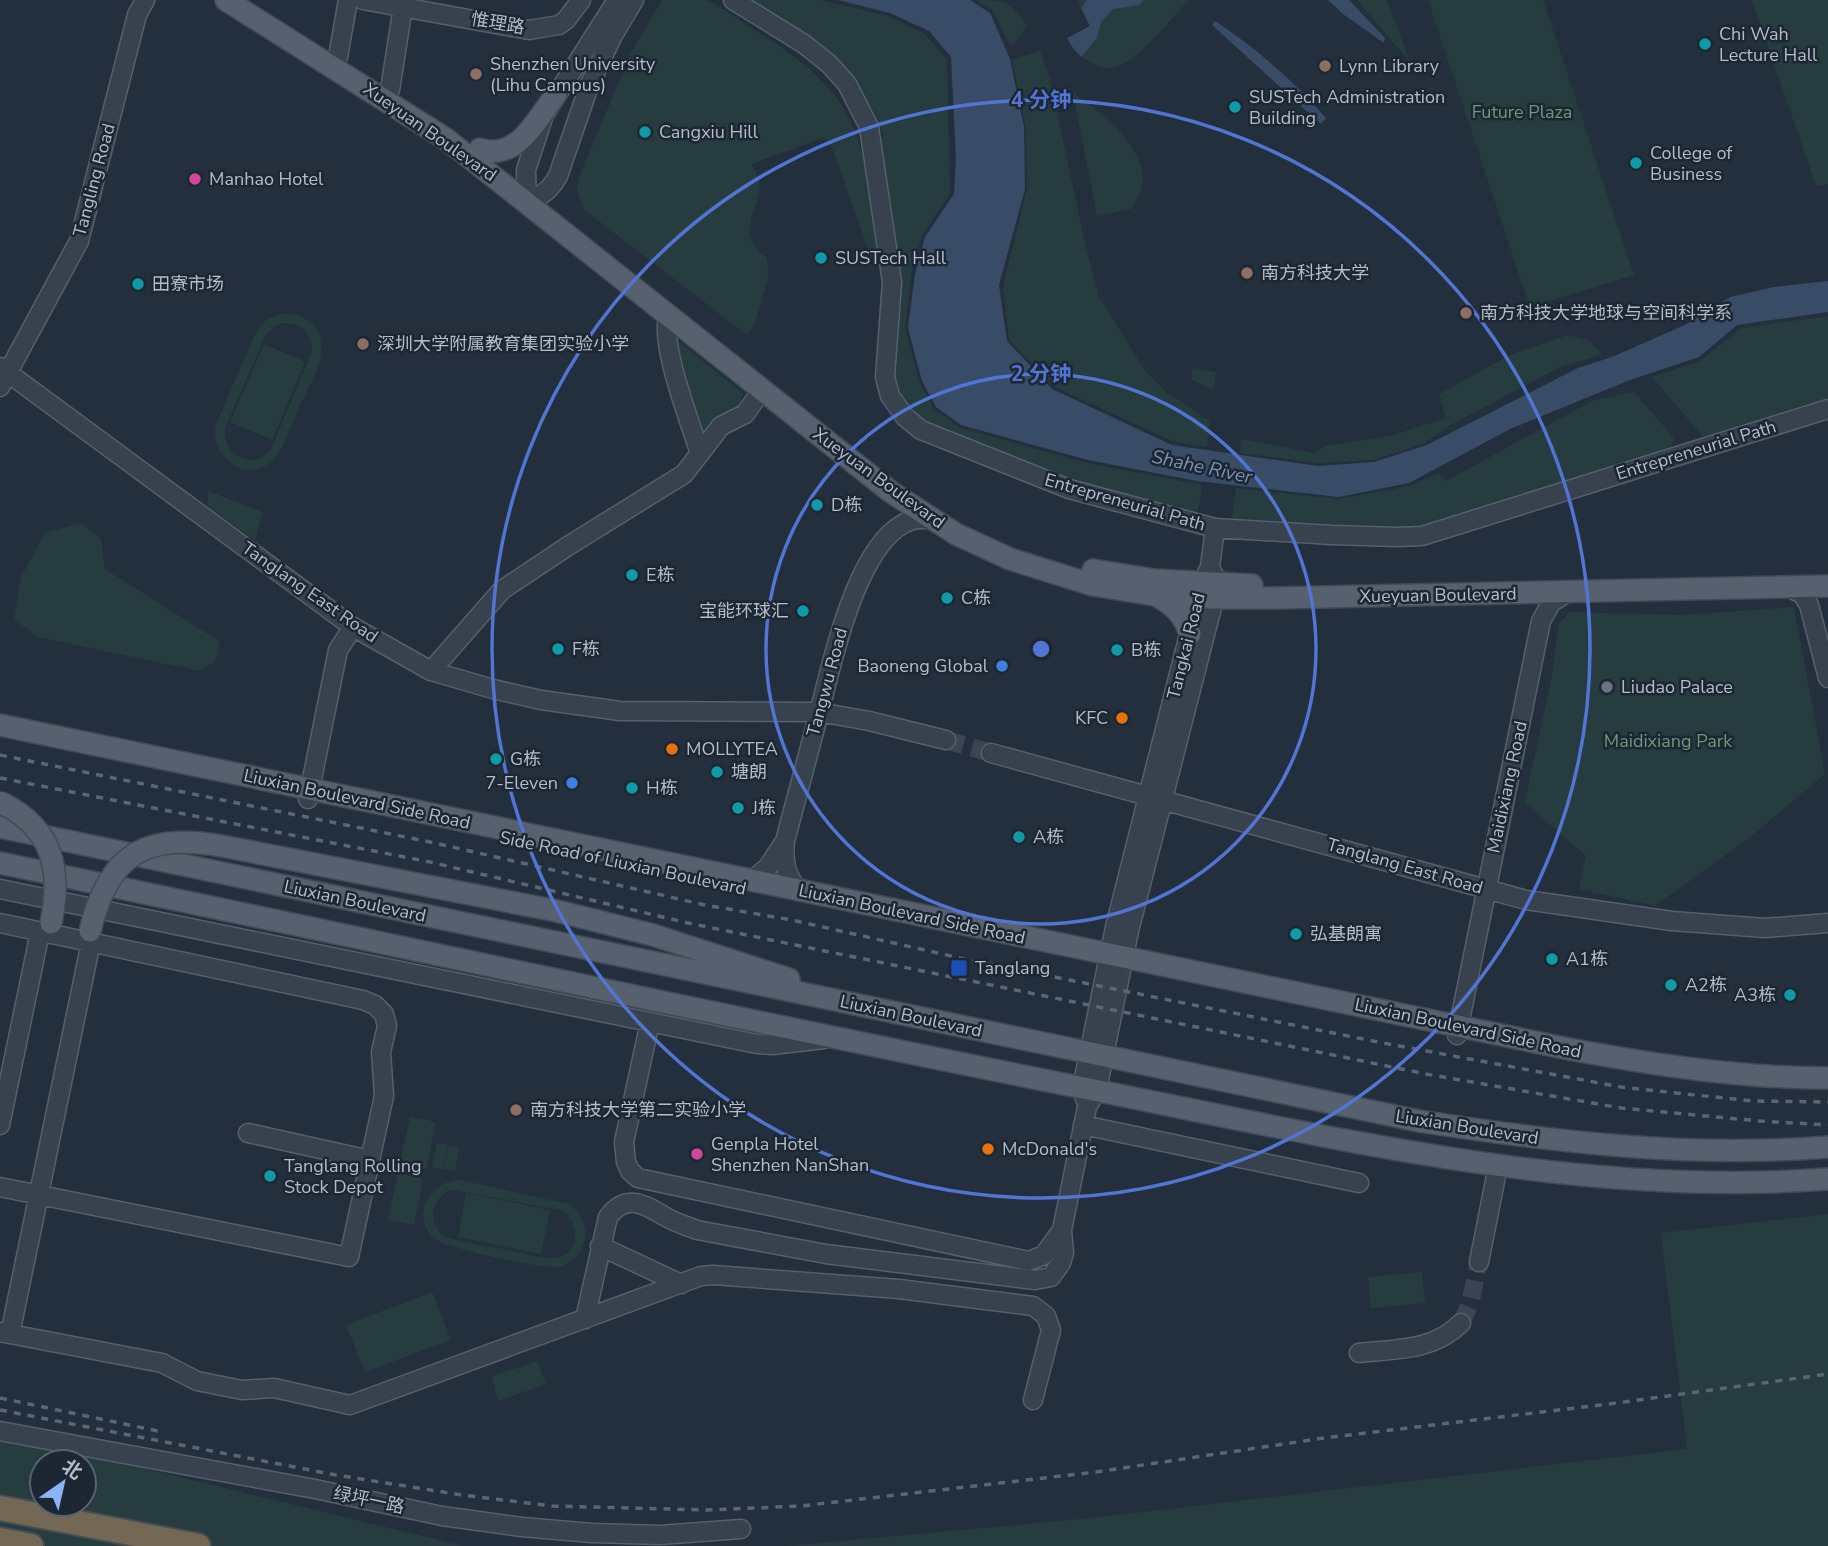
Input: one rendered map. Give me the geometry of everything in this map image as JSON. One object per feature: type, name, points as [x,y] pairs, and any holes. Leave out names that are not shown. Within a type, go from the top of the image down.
[{"type":"highway","points":[[0,1508],[198,1546]]},
{"type":"highway","points":[[0,1540],[31,1546]]},
{"type":"main road","name":"Xueyuan Boulevard","points":[[226,0],[531,194],[883,468],[970,526],[1023,550],[1078,567],[1133,578],[1209,586],[1518,593],[1788,587],[1826,581]]},
{"type":"main road","name":"Xueyuan Boulevard","points":[[248,0],[480,149],[669,315],[891,492],[933,520],[981,546],[1038,569],[1093,585],[1157,596],[1209,586],[1281,584],[1826,581]]},
{"type":"main road","points":[[480,149],[499,152],[517,143],[556,94]]},
{"type":"main road","points":[[1157,596],[1178,610],[1186,620],[1190,634]]},
{"type":"main road","name":"Liuxian Boulevard Side Road","points":[[0,725],[309,794],[751,880],[1642,1073],[1745,1086],[1828,1087]]},
{"type":"main road","name":"Side Road of Liuxian Boulevard","points":[[0,736],[309,794],[1116,960]]},
{"type":"main road","points":[[0,802],[27,818],[47,844],[57,882],[47,929]]},
{"type":"main road","name":"Liuxian Boulevard","points":[[0,827],[1383,1114],[1551,1140],[1699,1151],[1779,1151],[1828,1147]]},
{"type":"main road","points":[[90,938],[102,891],[119,867],[146,847],[179,841],[210,844],[558,911],[653,935],[908,1016]]},
{"type":"main road","name":"Liuxian Boulevard","points":[[0,863],[836,1037],[1088,1095],[1498,1166],[1577,1175],[1720,1183],[1828,1179]]},
{"type":"main road","name":"Liuxian Boulevard Side Road","points":[[1458,1031],[1657,1065],[1777,1078],[1828,1078]]},
{"type":"street","name":"Tangling Road","points":[[3,376],[79,241],[136,15],[145,0]]},
{"type":"street","points":[[338,57],[348,0]]},
{"type":"street","name":"惟理路","points":[[363,0],[529,30],[559,25],[581,0]]},
{"type":"street","points":[[617,0],[544,115],[526,170],[531,194],[552,187],[558,176],[589,86],[613,35],[634,0]]},
{"type":"street","name":"Entrepreneurial Path","points":[[733,0],[804,44],[829,64],[847,85],[869,127],[892,282],[885,377],[890,396],[905,417],[921,430],[1069,489],[1215,528],[1353,536],[1422,536],[1828,409]]},
{"type":"street","points":[[390,90],[403,6]]},
{"type":"street","points":[[669,315],[665,333],[667,344],[700,454]]},
{"type":"street","name":"Tanglang East Road","points":[[3,376],[353,627],[431,671],[536,698],[621,711],[819,712],[946,740]]},
{"type":"street","points":[[431,671],[502,590],[684,474],[721,426],[745,414],[762,390]]},
{"type":"street","points":[[891,492],[896,511],[891,531]]},
{"type":"street","points":[[891,531],[916,518],[933,520]]},
{"type":"street","points":[[1209,586],[1215,528]]},
{"type":"street","name":"Tangwu Road","points":[[800,891],[787,872],[783,857],[785,841],[849,605],[868,567],[891,531]]},
{"type":"street","points":[[1809,605],[1812,594],[1826,581]]},
{"type":"street","name":"Tangkai Road","points":[[1156,797],[1190,634],[1209,586]]},
{"type":"street","name":"Tangkai Road","points":[[600,1246],[608,1217],[623,1203],[633,1202],[645,1205],[678,1223],[713,1233],[826,1254],[1043,1280],[1051,1277],[1061,1263],[1064,1253],[1062,1230],[1116,960],[1209,586]]},
{"type":"street","points":[[1788,587],[1802,594],[1809,605],[1828,678]]},
{"type":"street","name":"Maidixiang Road","points":[[1458,1031],[1541,621],[1551,603],[1567,592]]},
{"type":"street","points":[[1518,593],[1535,605],[1540,612],[1541,621]]},
{"type":"street","points":[[309,794],[338,650],[353,627]]},
{"type":"street","name":"Tanglang East Road","points":[[991,753],[1526,900],[1672,921],[1765,928],[1828,923]]},
{"type":"street","name":"Tangwu Road","points":[[751,880],[768,867],[785,841]]},
{"type":"street","points":[[0,889],[772,1045],[836,1037]]},
{"type":"street","points":[[0,923],[90,938],[363,1000],[375,1005],[384,1014],[387,1026],[381,1052],[384,1096],[349,1257],[0,1187]]},
{"type":"street","points":[[0,1125],[47,929]]},
{"type":"street","points":[[90,938],[39,1195],[5,1333],[162,1363],[197,1381],[242,1390],[274,1388],[350,1405],[701,1276],[713,1275],[899,1289],[1033,1306],[1046,1316],[1051,1330],[1033,1400]]},
{"type":"street","points":[[650,1022],[624,1142],[626,1163],[638,1178],[651,1183],[1030,1261],[1045,1255],[1062,1230]]},
{"type":"street","points":[[1083,1125],[1359,1183]]},
{"type":"street","points":[[248,1133],[370,1160]]},
{"type":"street","points":[[1479,1262],[1498,1166]]},
{"type":"street","points":[[585,1319],[600,1246],[681,1284]]},
{"type":"street","points":[[1359,1353],[1426,1345],[1446,1336],[1461,1323]]},
{"type":"street","name":"绿坪一路","points":[[0,1431],[315,1489],[442,1516],[522,1527],[660,1535],[741,1528]]},
{"type":"green space","points":[[662,0],[710,2],[798,60],[823,82],[841,105],[854,128],[862,154],[879,255],[871,257],[833,150],[825,137],[752,164],[760,189],[751,218],[751,238],[766,257],[769,274],[755,323],[747,335],[583,209],[577,189],[582,169],[632,51]]},
{"type":"green space","points":[[741,0],[821,0],[888,16],[925,34],[947,60],[950,193],[922,236],[911,275],[905,328],[919,382],[934,409],[960,428],[1087,463],[1202,485],[1198,512],[1070,483],[922,425],[894,396],[877,142],[884,136],[874,111]]},
{"type":"green space","points":[[976,0],[1001,1],[1011,6],[1027,25],[1016,42],[1010,45],[993,11]]},
{"type":"green space","points":[[1078,0],[1189,0],[1142,50],[1120,65],[1107,68],[1082,56],[1067,38],[1090,26]]},
{"type":"green space","points":[[1357,0],[1387,0],[1410,62]]},
{"type":"green space","name":"Future Plaza","points":[[1428,0],[1543,0],[1634,275],[1530,307]]},
{"type":"green space","points":[[1752,0],[1828,0],[1828,184],[1816,186]]},
{"type":"green space","points":[[1040,51],[1050,79],[1099,297],[1146,372],[1166,392],[1210,421],[1207,447],[1172,441],[1055,387],[1009,340],[1003,286],[1027,189],[1026,128],[1012,60]]},
{"type":"green space","points":[[1073,93],[1109,121],[1132,147],[1139,161],[1143,175],[1141,189],[1131,209],[1097,216]]},
{"type":"green space","points":[[285,314],[311,323],[318,333],[321,355],[313,380],[277,455],[263,467],[252,470],[232,464],[224,456],[215,436],[216,424],[257,330],[267,319]],"holes":[[[289,323],[306,331],[311,341],[311,355],[271,449],[256,459],[240,458],[228,446],[225,428],[266,335],[275,326]]]},
{"type":"green space","points":[[1828,316],[1828,400],[1705,439],[1652,377],[1700,361],[1741,328]]},
{"type":"green space","points":[[1568,335],[1590,341],[1602,355],[1560,367],[1449,426],[1425,443],[1373,460],[1318,463],[1240,453],[1241,439],[1315,453],[1325,446],[1390,436],[1446,418],[1439,394],[1512,354]]},
{"type":"green space","points":[[679,342],[743,393],[738,411],[714,418],[702,441],[672,344]]},
{"type":"green space","points":[[264,344],[305,362],[272,440],[230,422]]},
{"type":"green space","points":[[1193,368],[1216,372],[1213,390],[1191,379]]},
{"type":"green space","points":[[1634,392],[1674,438],[1671,448],[1423,532],[1333,533],[1232,519],[1236,488],[1339,499],[1410,486],[1439,473],[1446,481],[1592,401]]},
{"type":"green space","points":[[208,491],[263,512],[255,540],[208,506]]},
{"type":"green space","points":[[81,523],[101,539],[105,569],[219,641],[217,656],[209,666],[199,671],[38,637],[14,619],[21,577],[45,533]]},
{"type":"green space","name":"Maidixiang Park","points":[[1794,607],[1825,774],[1749,838],[1655,906],[1579,889],[1586,856],[1523,801],[1551,680],[1559,624],[1570,612],[1681,615]]},
{"type":"green space","points":[[410,1117],[436,1122],[426,1169],[400,1163]]},
{"type":"green space","points":[[437,1143],[448,1145],[443,1169],[432,1167]]},
{"type":"green space","points":[[449,1146],[459,1148],[455,1171],[444,1169]]},
{"type":"green space","points":[[398,1173],[423,1179],[414,1225],[388,1220]]},
{"type":"green space","points":[[461,1180],[569,1204],[578,1212],[585,1228],[585,1240],[581,1250],[567,1264],[551,1267],[475,1253],[435,1239],[427,1230],[424,1210],[432,1193],[450,1182]],"holes":[[[452,1190],[560,1210],[572,1222],[575,1238],[568,1252],[561,1257],[551,1258],[451,1239],[438,1230],[433,1217],[433,1210],[439,1198]]]},
{"type":"green space","points":[[466,1193],[550,1210],[541,1254],[458,1237]]},
{"type":"green space","points":[[1828,1214],[1828,1546],[786,1546],[1091,1518],[1687,1449],[1661,1233]]},
{"type":"green space","points":[[1422,1272],[1425,1303],[1371,1308],[1368,1277]]},
{"type":"green space","points":[[432,1292],[451,1340],[365,1372],[346,1325]]},
{"type":"green space","points":[[537,1361],[546,1384],[498,1401],[492,1376]]},
{"type":"green space","points":[[0,1438],[58,1448],[28,1448],[28,1518],[98,1518],[98,1457],[464,1546],[0,1546]]},
{"type":"water","name":"Shahe River","points":[[838,0],[970,0],[990,13],[1010,59],[1024,127],[1025,189],[999,285],[1007,341],[1052,389],[1172,445],[1318,466],[1374,462],[1427,445],[1578,368],[1612,357],[1685,325],[1730,297],[1774,287],[1828,281],[1828,312],[1737,325],[1699,357],[1630,380],[1510,429],[1409,483],[1339,497],[1197,481],[1088,460],[961,425],[936,407],[922,381],[908,328],[915,274],[925,237],[954,194],[956,159],[951,57],[929,31],[890,13]]},
{"type":"water","points":[[1087,0],[1144,0],[1139,5],[1113,9],[1101,22],[1097,38],[1081,57],[1067,38],[1090,26],[1081,8]]},
{"type":"water","points":[[1328,0],[1349,0],[1385,38],[1384,43],[1343,14]]},
{"type":"water","points":[[1215,21],[1260,54],[1301,91],[1326,118],[1321,124],[1212,25]]},
{"type":"tunnel","points":[[946,740],[991,753]]},
{"type":"tunnel","points":[[1461,1323],[1470,1304],[1479,1262]]},
{"type":"railway","points":[[0,755],[435,843],[705,905],[792,920],[960,958],[1378,1042],[1621,1087],[1752,1101],[1828,1102]]},
{"type":"railway","points":[[0,778],[430,862],[688,923],[1426,1074],[1621,1108],[1828,1125]]},
{"type":"railway","points":[[0,1410],[336,1475],[462,1495],[552,1506],[708,1510],[801,1506],[1096,1472],[1324,1438],[1609,1404],[1828,1374]]},
{"type":"railway","points":[[0,1398],[158,1431]]},
{"type":"place","name":"Chi Wah Lecture Hall","points":[[1705,44]]},
{"type":"place","name":"Lynn Library","points":[[1325,66]]},
{"type":"place","name":"Shenzhen University (Lihu Campus)","points":[[476,74]]},
{"type":"place","name":"SUSTech Administration Building","points":[[1235,107]]},
{"type":"place","name":"Cangxiu Hill","points":[[645,132]]},
{"type":"place","name":"College of Business","points":[[1636,163]]},
{"type":"place","name":"Manhao Hotel","points":[[195,179]]},
{"type":"place","name":"SUSTech Hall","points":[[821,258]]},
{"type":"place","name":"南方科技大学","points":[[1247,273]]},
{"type":"place","name":"田寮市场","points":[[138,284]]},
{"type":"place","name":"南方科技大学地球与空间科学系","points":[[1466,313]]},
{"type":"place","name":"深圳大学附属教育集团实验小学","points":[[363,344]]},
{"type":"place","name":"D栋","points":[[817,505]]},
{"type":"place","name":"E栋","points":[[632,575]]},
{"type":"place","name":"C栋","points":[[947,598]]},
{"type":"place","name":"宝能环球汇","points":[[803,611]]},
{"type":"place","name":"F栋","points":[[558,649]]},
{"type":"place","name":"B栋","points":[[1117,650]]},
{"type":"place","name":"Baoneng Global","points":[[1002,666]]},
{"type":"place","name":"Liudao Palace","points":[[1607,687]]},
{"type":"place","name":"KFC","points":[[1122,718]]},
{"type":"place","name":"MOLLYTEA","points":[[672,749]]},
{"type":"place","name":"G栋","points":[[496,759]]},
{"type":"place","name":"塘朗","points":[[717,772]]},
{"type":"place","name":"7-Eleven","points":[[572,783]]},
{"type":"place","name":"H栋","points":[[632,788]]},
{"type":"place","name":"J栋","points":[[738,808]]},
{"type":"place","name":"A栋","points":[[1019,837]]},
{"type":"place","name":"弘基朗寓","points":[[1296,934]]},
{"type":"place","name":"A1栋","points":[[1552,959]]},
{"type":"place","name":"Tanglang","points":[[959,968]]},
{"type":"place","name":"A2栋","points":[[1671,985]]},
{"type":"place","name":"A3栋","points":[[1790,995]]},
{"type":"place","name":"南方科技大学第二实验小学","points":[[516,1110]]},
{"type":"place","name":"McDonald's","points":[[988,1149]]},
{"type":"place","name":"Genpla Hotel Shenzhen NanShan","points":[[697,1154]]},
{"type":"place","name":"Tanglang Rolling Stock Depot","points":[[270,1176]]}]
